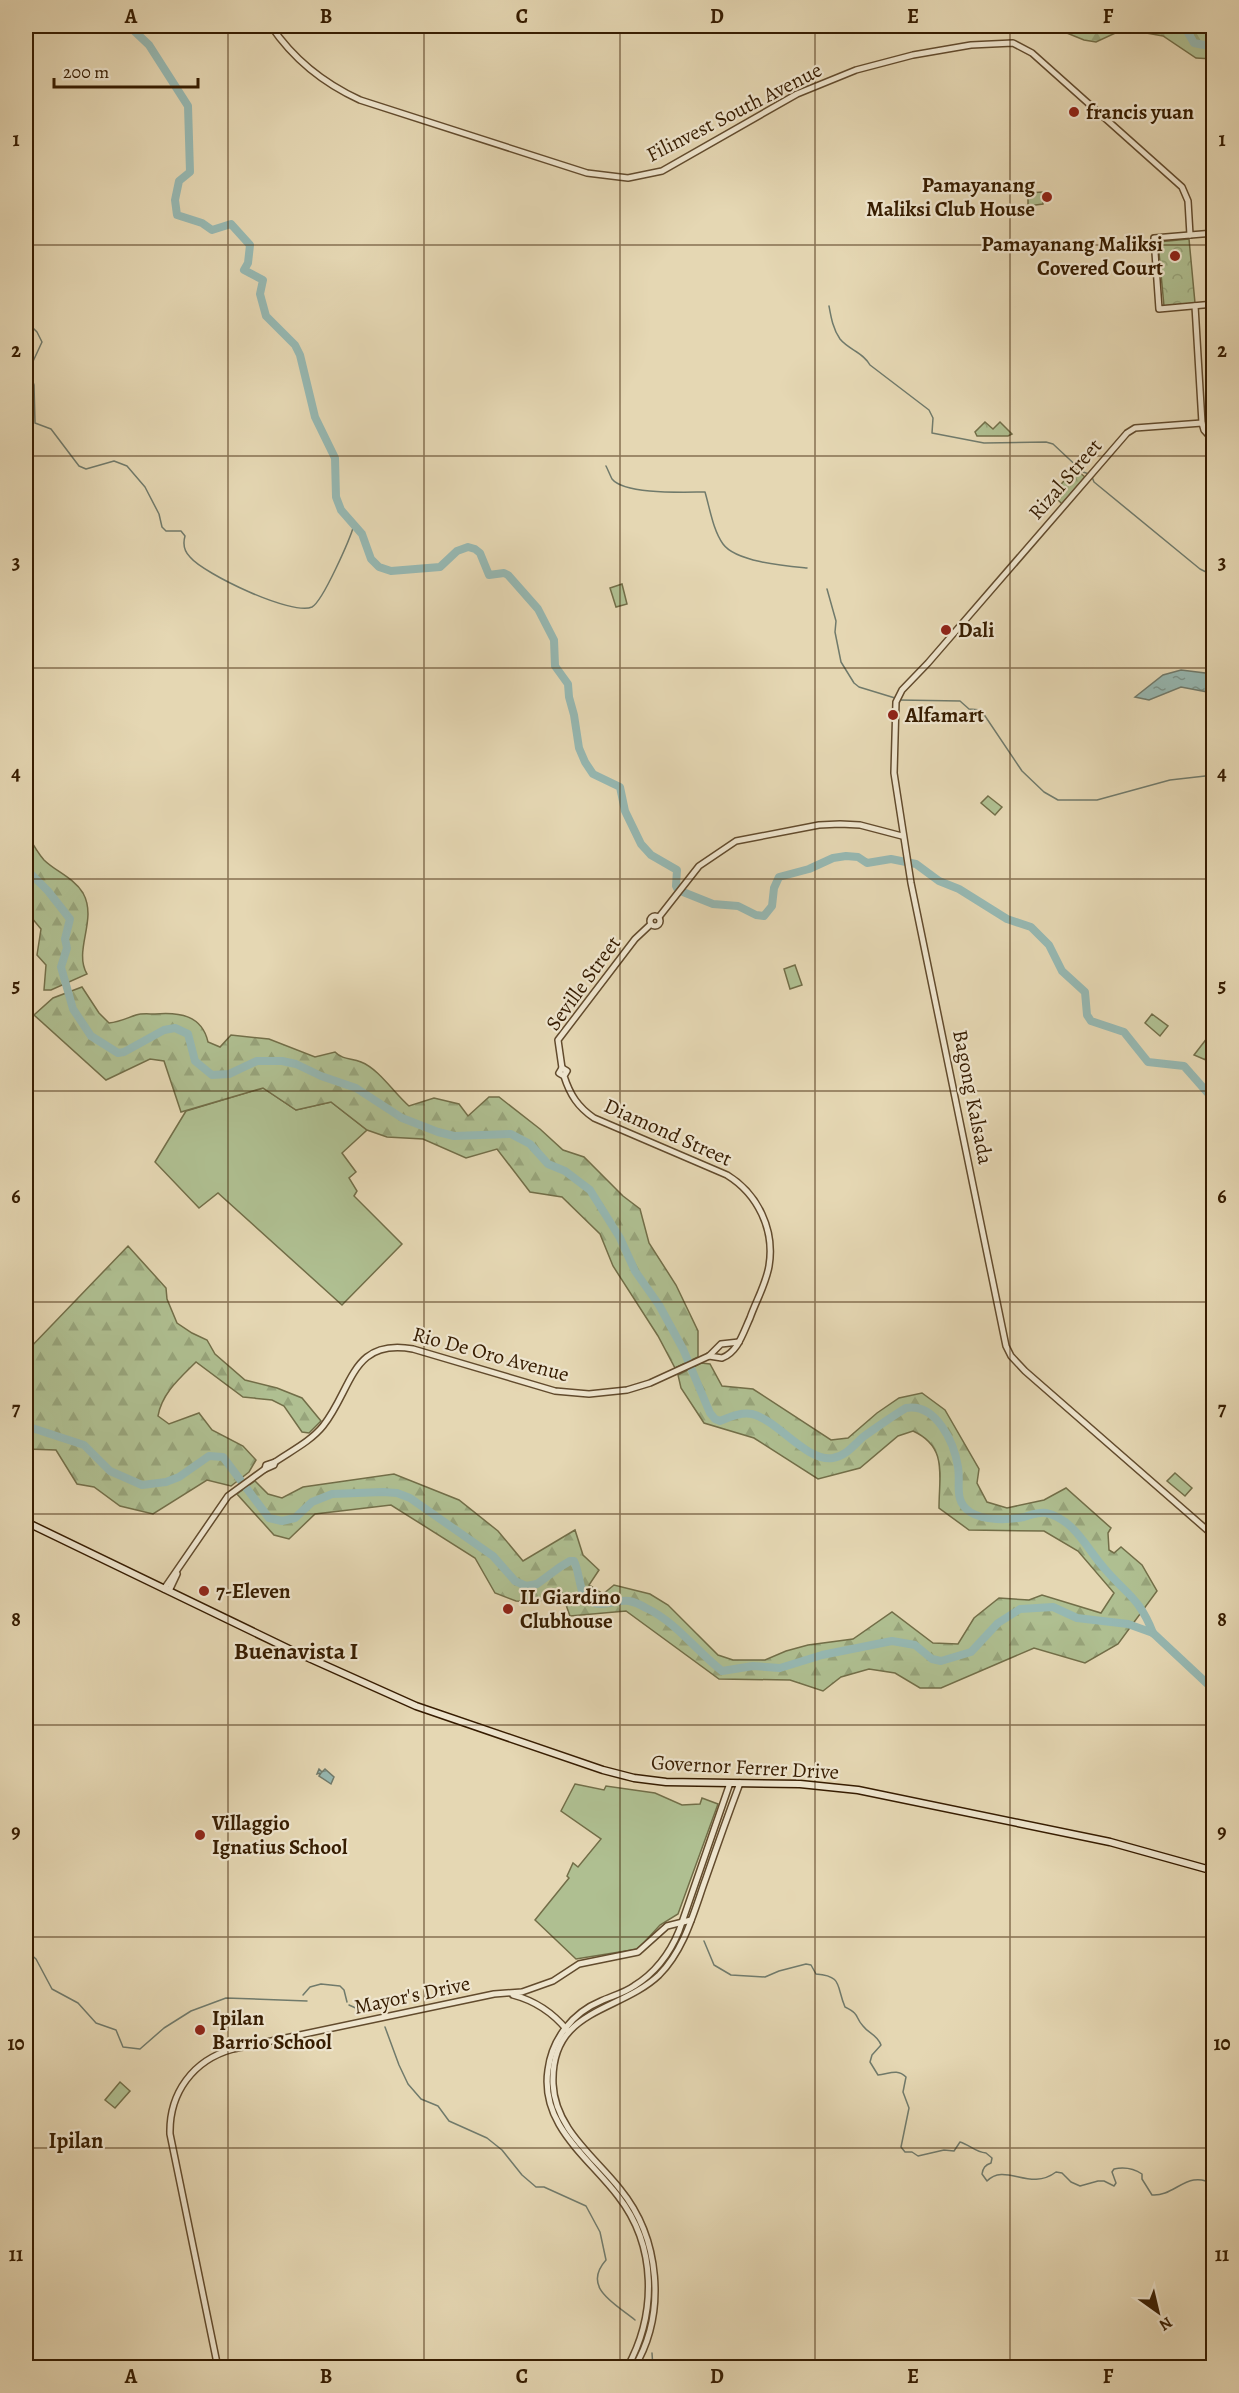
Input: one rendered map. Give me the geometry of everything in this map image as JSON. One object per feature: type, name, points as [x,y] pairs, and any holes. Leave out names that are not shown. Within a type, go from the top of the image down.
[{"type":"main road","name":"Governor Ferrer Drive","points":[[26,1522],[291,1650],[416,1706],[467,1725],[634,1778],[666,1782],[829,1785],[896,1796],[1110,1842],[1214,1871]]},
{"type":"street","name":"Filinvest South Avenue","points":[[271,26],[304,66],[330,85],[360,100],[587,173],[628,178],[646,176],[672,166],[798,94],[856,70],[936,50],[971,45],[1013,44],[1032,53],[1182,187],[1188,201],[1190,235]]},
{"type":"street","points":[[1214,232],[1154,238],[1159,309],[1214,304]]},
{"type":"street","points":[[1195,306],[1202,423],[1204,430],[1214,441]]},
{"type":"street","name":"Rizal Street","points":[[978,605],[1127,433],[1135,428],[1202,423]]},
{"type":"street","name":"Bagong Kalsada","points":[[978,605],[897,699],[894,765],[908,868],[1006,1346],[1011,1356],[1025,1371],[1214,1536]]},
{"type":"street","name":"Seville Street","points":[[564,1076],[567,1071],[562,1068],[558,1040],[638,935],[651,924],[658,924],[658,917],[702,863],[736,841],[819,825],[860,825],[902,836]]},
{"type":"street","name":"Diamond Street","points":[[564,1076],[573,1098],[584,1111],[594,1118],[714,1169],[737,1182],[758,1206],[769,1232],[770,1256],[763,1285],[739,1342]]},
{"type":"street","name":"Rio De Oro Avenue","points":[[167,1590],[218,1508],[234,1490],[271,1467],[274,1462],[322,1427],[356,1368],[367,1356],[379,1349],[396,1346],[413,1348],[535,1386],[570,1394],[627,1390],[709,1356],[721,1344],[739,1342]]},
{"type":"street","name":"Rio De Oro Avenue","points":[[709,1356],[722,1358],[739,1342]]},
{"type":"street","points":[[627,2367],[637,2348],[645,2323],[649,2287],[645,2255],[633,2221],[621,2200],[564,2135],[552,2113],[547,2092],[547,2071],[554,2046],[582,2011],[625,1991],[653,1972],[669,1951],[730,1783]]},
{"type":"street","points":[[634,2367],[644,2349],[652,2321],[655,2285],[652,2255],[642,2224],[629,2200],[568,2129],[558,2109],[554,2090],[554,2073],[567,2030],[589,2014],[633,1994],[660,1974],[678,1949],[691,1920],[740,1783]]},
{"type":"street","name":"Mayor's Drive","points":[[218,2367],[170,2134],[174,2103],[186,2079],[209,2059],[233,2049],[494,1994],[509,1994],[553,1981],[579,1964],[638,1952],[663,1929],[681,1921],[691,1920]]},
{"type":"street","points":[[509,1994],[537,2003],[567,2030]]},
{"type":"green space","points":[[976,26],[1213,26],[1213,59],[1196,58],[1163,36],[1124,29],[1096,42],[1062,31],[1040,33]]},
{"type":"green space","points":[[1042,192],[1043,204],[1028,206],[1028,193]]},
{"type":"green space","points":[[1189,239],[1195,303],[1164,306],[1158,242]]},
{"type":"green space","points":[[985,422],[993,429],[1000,422],[1012,434],[977,436],[975,432]]},
{"type":"green space","points":[[1075,469],[1085,477],[1062,504],[1052,494]]},
{"type":"green space","points":[[622,584],[627,604],[616,607],[610,588]]},
{"type":"green space","points":[[988,796],[1002,807],[995,815],[981,803]]},
{"type":"green space","points":[[26,832],[44,860],[75,883],[87,903],[83,965],[87,974],[51,990],[44,990],[46,965],[37,955],[41,929],[26,911]]},
{"type":"green space","points":[[795,965],[802,985],[790,989],[784,969]]},
{"type":"green space","points":[[82,987],[99,1013],[109,1023],[141,1014],[181,1015],[195,1021],[201,1026],[208,1042],[220,1047],[231,1035],[269,1039],[315,1057],[335,1052],[344,1058],[368,1065],[409,1106],[434,1098],[459,1104],[468,1116],[489,1097],[499,1097],[563,1150],[584,1157],[623,1196],[640,1209],[649,1243],[676,1285],[698,1331],[698,1357],[675,1368],[658,1336],[613,1266],[600,1234],[562,1197],[530,1192],[497,1149],[466,1158],[423,1139],[387,1137],[367,1130],[331,1102],[296,1110],[263,1088],[181,1112],[164,1061],[150,1059],[106,1080],[34,1015],[53,998]]},
{"type":"green space","points":[[1152,1014],[1168,1026],[1160,1036],[1145,1023]]},
{"type":"green space","points":[[1213,1033],[1213,1063],[1194,1055]]},
{"type":"green space","points":[[263,1088],[296,1110],[331,1102],[367,1130],[342,1153],[356,1172],[349,1178],[357,1191],[354,1196],[402,1244],[342,1305],[218,1193],[199,1208],[155,1162],[186,1111]]},
{"type":"green space","points":[[128,1246],[166,1288],[167,1299],[177,1323],[207,1340],[215,1354],[245,1380],[277,1388],[302,1398],[321,1421],[309,1433],[302,1432],[284,1406],[272,1400],[243,1397],[196,1362],[163,1400],[158,1416],[169,1424],[199,1413],[212,1430],[243,1446],[256,1460],[249,1472],[231,1486],[207,1480],[153,1514],[120,1506],[94,1487],[77,1484],[56,1450],[26,1449],[26,1352]]},
{"type":"green space","points":[[701,1363],[710,1364],[722,1386],[753,1389],[831,1440],[848,1438],[899,1398],[922,1393],[945,1410],[979,1469],[977,1483],[987,1502],[1007,1508],[1044,1500],[1066,1488],[1111,1528],[1108,1533],[1109,1550],[1114,1553],[1121,1547],[1142,1565],[1157,1591],[1118,1644],[1085,1663],[1034,1648],[941,1688],[920,1688],[895,1673],[869,1669],[841,1677],[823,1691],[790,1680],[719,1679],[626,1611],[570,1616],[561,1591],[538,1602],[516,1601],[495,1593],[475,1558],[391,1505],[315,1514],[289,1539],[274,1535],[237,1494],[255,1481],[268,1494],[282,1498],[303,1487],[394,1474],[459,1500],[498,1531],[523,1561],[575,1530],[583,1555],[599,1570],[589,1585],[603,1594],[614,1585],[650,1594],[668,1605],[718,1655],[733,1660],[765,1660],[808,1645],[853,1639],[892,1612],[933,1643],[958,1644],[974,1618],[999,1598],[1029,1600],[1042,1595],[1101,1613],[1114,1593],[1078,1551],[1044,1531],[969,1530],[939,1508],[940,1473],[937,1454],[932,1445],[913,1431],[898,1436],[860,1468],[818,1479],[754,1438],[704,1423],[681,1388],[678,1375]]},
{"type":"green space","points":[[1175,1473],[1192,1488],[1185,1496],[1167,1481]]},
{"type":"green space","points":[[575,1784],[604,1790],[606,1786],[655,1793],[682,1805],[700,1804],[702,1798],[718,1804],[678,1914],[660,1925],[638,1949],[576,1959],[535,1920],[569,1878],[567,1876],[573,1863],[578,1867],[601,1839],[561,1811]]},
{"type":"green space","points":[[120,2082],[130,2091],[115,2108],[105,2100]]},
{"type":"water","points":[[1181,670],[1213,674],[1213,693],[1181,687],[1149,700],[1135,697],[1163,675]]},
{"type":"water","points":[[319,1769],[322,1772],[325,1769],[334,1777],[331,1784],[319,1776],[321,1773],[317,1774]]},
{"type":"waterway","points":[[70,26],[103,29],[110,26]]},
{"type":"waterway","points":[[129,26],[149,45],[188,106],[190,172],[179,181],[175,200],[177,215],[202,223],[212,230],[231,224],[250,245],[248,263],[244,270],[263,280],[260,294],[266,316],[295,345],[300,355],[315,417],[335,458],[336,497],[341,510],[362,534],[371,559],[379,567],[391,571],[440,567],[457,551],[468,547],[480,553],[489,575],[504,573],[508,575],[538,609],[554,640],[555,666],[568,684],[579,748],[585,762],[593,774],[620,787],[625,811],[641,844],[651,855],[677,870],[678,890],[713,904],[738,906],[756,915],[764,916],[772,906],[774,888],[779,877],[809,869],[833,858],[858,857],[867,863],[891,859],[916,864],[939,881],[959,889],[1007,919],[1031,927],[1049,945],[1062,971],[1085,992],[1087,1015],[1091,1021],[1124,1032],[1148,1062],[1184,1066],[1214,1100]]},
{"type":"waterway","points":[[1173,26],[1187,31],[1194,43],[1214,47]]},
{"type":"waterway","points":[[829,306],[834,327],[840,339],[929,410],[933,418],[932,433],[984,443],[1046,442],[1053,444],[1083,472],[1089,474]]},
{"type":"waterway","points":[[26,321],[37,332],[42,342],[29,370],[34,385],[35,423],[51,429],[79,466],[86,469],[114,461],[127,466],[145,487],[159,514],[162,527],[166,531],[181,531],[185,536],[184,547],[188,555],[212,573],[268,600],[302,608],[312,607],[323,594],[354,525]]},
{"type":"waterway","points":[[606,466],[612,479],[629,488],[705,492],[717,532],[729,550],[762,562],[807,568]]},
{"type":"waterway","points":[[1092,477],[1094,482],[1200,569],[1214,576]]},
{"type":"waterway","points":[[827,589],[836,621],[835,632],[841,662],[854,683],[859,687],[895,698]]},
{"type":"waterway","points":[[899,700],[960,701],[969,709],[981,710],[1022,771],[1044,792],[1058,800],[1097,800],[1170,780],[1214,775]]},
{"type":"waterway","points":[[26,869],[48,891],[70,919],[65,939],[67,948],[61,967],[73,1009],[91,1036],[118,1053],[164,1030],[175,1028],[188,1034],[195,1061],[212,1075],[229,1074],[257,1061],[282,1061],[296,1064],[321,1076],[356,1088],[402,1118],[438,1132],[454,1136],[511,1134],[530,1144],[548,1164],[565,1171],[590,1190],[620,1238],[635,1271],[659,1305],[683,1349],[710,1413],[715,1419],[720,1421],[740,1414],[752,1414],[772,1424],[813,1454],[823,1458],[833,1458],[846,1453],[863,1437],[906,1408],[917,1408],[926,1412],[935,1418],[948,1436],[958,1467],[961,1502],[970,1512],[996,1519],[1046,1513],[1064,1521],[1132,1597],[1143,1611],[1153,1633]]},
{"type":"waterway","points":[[26,1426],[84,1445],[110,1471],[142,1485],[166,1482],[179,1477],[209,1456],[223,1457],[269,1518],[282,1521],[295,1518],[312,1502],[332,1494],[397,1493],[410,1498],[493,1556],[515,1581],[526,1586],[537,1584],[560,1567],[574,1561],[583,1593],[588,1600],[598,1604],[629,1601],[644,1607],[667,1621],[722,1671],[753,1666],[780,1668],[822,1655],[892,1641],[915,1645],[932,1659],[941,1661],[971,1652],[998,1623],[1020,1609],[1053,1607],[1077,1618],[1128,1624],[1153,1633],[1214,1690]]},
{"type":"waterway","points":[[704,1941],[714,1965],[731,1975],[765,1977],[806,1964],[811,1965],[816,1974],[835,1980],[845,2007],[855,2014],[865,2029],[881,2045],[872,2055],[870,2062],[878,2075],[896,2072],[906,2077],[903,2092],[909,2108],[901,2147],[905,2152],[912,2152],[918,2156],[944,2150],[954,2151],[960,2142],[992,2158],[991,2163],[982,2172],[987,2181],[1002,2174],[1037,2179],[1056,2172],[1062,2173],[1071,2182],[1080,2186],[1098,2181],[1114,2186],[1116,2183],[1112,2172],[1114,2169],[1125,2168],[1142,2174],[1142,2179],[1152,2195],[1168,2192],[1189,2181],[1205,2181],[1214,2185]]},
{"type":"waterway","points":[[26,1950],[36,1959],[52,1989],[78,2003],[96,2023],[116,2030],[123,2047],[140,2049],[164,2028],[191,2011],[226,1998],[307,2001]]},
{"type":"waterway","points":[[303,1995],[310,1987],[321,1984],[340,1986],[344,1990],[347,2002]]},
{"type":"waterway","points":[[349,2005],[358,2009],[375,2006],[380,2009]]},
{"type":"waterway","points":[[385,2027],[408,2084],[421,2099],[438,2106],[449,2121],[487,2138],[502,2150],[522,2175],[536,2187],[544,2187],[586,2206],[600,2232],[606,2260],[599,2270],[597,2279],[599,2287],[611,2301],[635,2320]]},
{"type":"waterway","points":[[652,2353],[653,2368]]},
{"type":"place","name":"francis yuan","points":[[1074,112]]},
{"type":"place","name":"Pamayanang Maliksi Club House","points":[[1047,197]]},
{"type":"place","name":"Pamayanang Maliksi Covered Court","points":[[1175,256]]},
{"type":"place","name":"Dali","points":[[946,630]]},
{"type":"place","name":"Alfamart","points":[[893,715]]},
{"type":"place","name":"7-Eleven","points":[[204,1591]]},
{"type":"place","name":"IL Giardino Clubhouse","points":[[508,1609]]},
{"type":"place","name":"Villaggio Ignatius School","points":[[200,1835]]},
{"type":"place","name":"Ipilan Barrio School","points":[[200,2030]]},
{"type":"district","name":"Buenavista I","points":[[296,1651]]},
{"type":"district","name":"Ipilan","points":[[76,2140]]}]
